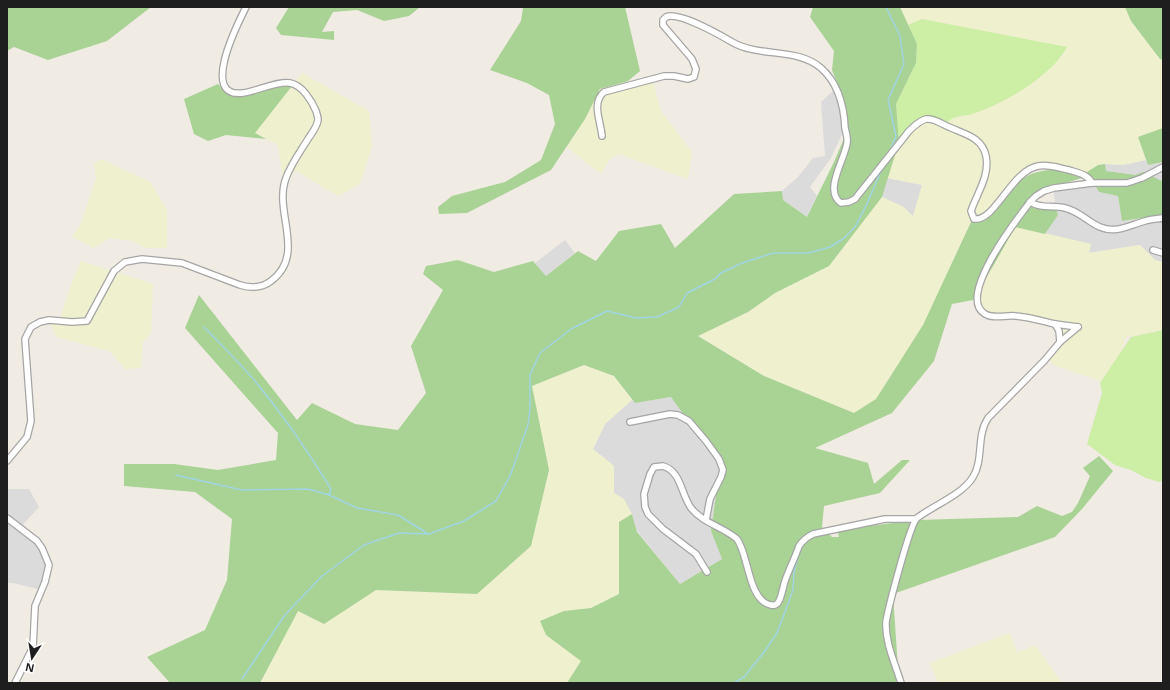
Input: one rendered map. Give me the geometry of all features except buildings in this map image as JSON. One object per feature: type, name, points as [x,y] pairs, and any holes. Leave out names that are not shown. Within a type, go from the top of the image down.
[{"type":"street","points":[[7,461],[27,436],[31,421],[25,339],[31,327],[48,320],[72,322],[87,321],[114,272],[125,262],[142,259],[182,263],[248,287],[260,286],[268,283],[277,276],[283,267],[288,257],[283,196],[284,183],[315,128],[318,116],[315,108],[306,96],[298,87],[291,83],[281,83],[240,94],[230,92],[224,87],[222,79],[225,58],[246,7]]},
{"type":"street","points":[[602,136],[597,106],[600,96],[604,92],[659,77],[670,76],[688,79],[695,75],[696,69],[692,59],[680,44],[666,31],[663,25],[664,18],[670,15],[707,27],[749,49],[798,57],[814,63],[827,74],[839,94],[843,107],[847,140],[834,187],[838,201],[844,203],[854,199],[909,131],[918,122],[926,119],[937,121],[947,127],[970,136],[975,139],[984,150],[986,156],[986,172],[980,193],[971,211],[974,219],[979,219],[988,214],[1024,172],[1037,166],[1052,166],[1080,174],[1086,176],[1092,183]]},
{"type":"street","points":[[707,572],[696,554],[663,529],[648,514],[645,508],[644,494],[652,469],[657,466],[662,466],[673,471],[690,506],[698,515],[741,543],[747,567],[758,595],[765,602],[773,606],[775,605],[779,601],[786,577],[799,546],[808,536],[852,525],[885,519],[915,519],[960,490],[971,480],[976,470],[981,434],[985,422],[1044,361],[1060,342],[1078,327],[1054,324],[1018,316],[992,316],[986,315],[981,311],[979,305],[979,290],[988,263],[1030,202],[1044,191],[1054,188],[1092,183],[1127,183],[1142,178],[1163,167]]},
{"type":"street","points":[[1030,202],[1041,207],[1057,207],[1072,210],[1100,228],[1109,230],[1119,230],[1145,221],[1163,218]]},
{"type":"street","points":[[1153,250],[1163,253]]},
{"type":"street","points":[[1054,324],[1059,331],[1060,342]]},
{"type":"street","points":[[630,422],[674,414],[686,418],[702,436],[719,459],[723,470],[710,499],[706,520]]},
{"type":"street","points":[[7,518],[37,541],[42,548],[49,565],[45,582],[35,606],[33,647],[15,683]]},
{"type":"street","points":[[901,683],[889,647],[886,622],[900,566],[915,519]]},
{"type":"shaded area","points":[[834,90],[841,101],[842,134],[831,158],[810,187],[817,196],[807,217],[783,200],[782,191],[798,177],[813,158],[825,156],[821,102]]},
{"type":"shaded area","points":[[1146,160],[1148,165],[1163,162],[1163,183],[1162,181],[1106,171],[1105,164],[1123,165]]},
{"type":"shaded area","points":[[887,178],[923,185],[913,216],[882,197]]},
{"type":"shaded area","points":[[1095,182],[1099,192],[1118,196],[1122,221],[1163,215],[1163,262],[1155,260],[1140,245],[1088,253],[1091,244],[1045,234],[1057,215],[1053,188]]},
{"type":"shaded area","points":[[565,240],[575,253],[546,276],[535,263]]},
{"type":"shaded area","points":[[671,397],[720,466],[711,531],[722,559],[680,584],[637,531],[632,514],[613,493],[614,466],[593,449],[605,424],[632,400],[635,403]]},
{"type":"shaded area","points":[[7,489],[29,489],[39,507],[18,530],[36,544],[42,552],[46,566],[41,586],[38,589],[7,583]]},
{"type":"green space","points":[[7,7],[151,7],[107,41],[48,60],[14,47],[7,51]]},
{"type":"green space","points":[[289,7],[420,7],[409,16],[384,21],[357,10],[333,12],[322,32],[334,31],[334,40],[281,35],[276,28]]},
{"type":"green space","points":[[521,7],[625,7],[640,71],[628,81],[600,89],[585,119],[551,170],[467,213],[439,214],[438,207],[452,196],[505,182],[541,160],[555,124],[549,95],[527,83],[490,70],[521,21],[523,8]]},
{"type":"green space","points":[[813,7],[900,7],[917,44],[916,63],[896,104],[899,142],[882,197],[829,266],[775,293],[748,312],[698,336],[764,376],[854,413],[876,399],[923,325],[971,222],[986,220],[1014,185],[1032,174],[1055,170],[1082,178],[1048,188],[1027,201],[1038,208],[1056,208],[1058,215],[1045,234],[1015,227],[973,300],[952,304],[934,361],[892,413],[815,448],[868,463],[874,484],[902,460],[910,460],[880,493],[824,506],[822,527],[832,537],[839,537],[837,530],[917,520],[1018,517],[1037,506],[1062,516],[1072,512],[1078,503],[1090,476],[1083,468],[1099,456],[1113,471],[1082,509],[1055,537],[893,594],[899,683],[567,683],[581,661],[546,635],[540,621],[564,611],[591,608],[619,594],[619,522],[632,514],[637,532],[680,584],[722,559],[711,531],[720,466],[671,397],[635,403],[614,376],[584,365],[532,386],[549,470],[531,546],[477,594],[376,590],[324,624],[298,611],[260,683],[170,683],[147,657],[205,630],[227,580],[232,519],[195,492],[124,486],[124,464],[174,464],[218,470],[276,460],[278,433],[185,328],[199,295],[297,420],[312,403],[355,424],[398,430],[426,393],[411,346],[443,290],[423,274],[426,266],[458,260],[494,272],[533,261],[546,276],[578,251],[596,261],[619,231],[661,224],[675,248],[734,194],[782,191],[783,200],[807,217],[834,162],[848,129],[844,100],[832,70],[834,51],[810,17]]},
{"type":"green space","points":[[900,7],[1125,7],[1131,21],[1160,59],[1163,60],[1163,128],[1138,137],[1146,160],[1123,165],[1098,165],[1087,172],[1046,163],[1031,166],[1021,172],[1010,183],[992,207],[980,217],[975,216],[973,212],[984,182],[988,164],[987,156],[984,147],[977,138],[951,126],[976,142],[981,147],[985,161],[980,187],[968,214],[971,222],[923,325],[876,399],[854,413],[764,376],[697,335],[748,312],[775,293],[829,266],[882,197],[904,207],[913,216],[922,185],[887,178],[899,142],[917,120],[929,117],[946,123],[951,118],[971,114],[997,104],[1041,77],[1062,56],[1067,48],[922,19],[908,25]]},
{"type":"green space","points":[[1125,7],[1163,7],[1163,60],[1160,59],[1131,21]]},
{"type":"green space","points":[[922,19],[1067,47],[1060,58],[1038,79],[997,104],[972,114],[955,117],[946,123],[923,118],[917,120],[899,142],[896,104],[916,63],[917,44],[908,25]]},
{"type":"green space","points":[[302,73],[369,111],[372,147],[360,184],[338,196],[296,171],[283,180],[278,145],[255,133]]},
{"type":"green space","points":[[628,81],[653,81],[661,111],[692,152],[688,179],[619,154],[609,160],[601,174],[567,147],[585,119],[600,89]]},
{"type":"green space","points":[[218,84],[229,95],[241,96],[250,95],[274,87],[286,85],[292,86],[255,133],[266,139],[226,135],[208,141],[194,134],[184,99]]},
{"type":"green space","points":[[1163,128],[1163,162],[1148,165],[1138,137]]},
{"type":"green space","points":[[101,159],[150,182],[167,210],[167,248],[145,248],[132,241],[110,238],[93,248],[72,236],[80,226],[96,179],[94,163]]},
{"type":"green space","points":[[1105,164],[1106,171],[1135,175],[1143,172],[1162,181],[1163,215],[1122,221],[1118,196],[1099,192],[1087,172],[1098,165]]},
{"type":"green space","points":[[1015,226],[1091,244],[1089,253],[1140,245],[1155,260],[1163,262],[1163,330],[1126,337],[1121,352],[1101,381],[1053,365],[1049,359],[1060,345],[1059,326],[1072,326],[991,314],[985,311],[981,305],[982,285]]},
{"type":"green space","points":[[81,261],[153,284],[151,334],[143,342],[141,368],[125,369],[110,351],[56,337],[50,321],[60,318]]},
{"type":"green space","points":[[1163,330],[1163,480],[1159,482],[1115,465],[1087,444],[1102,393],[1100,383],[1131,337]]},
{"type":"green space","points":[[584,365],[614,376],[632,400],[605,424],[593,449],[614,466],[614,493],[624,499],[632,514],[619,522],[620,594],[591,608],[564,611],[546,635],[582,661],[567,683],[260,683],[298,611],[324,624],[376,590],[477,594],[531,546],[549,470],[532,386]]},
{"type":"green space","points":[[1010,633],[1017,653],[1035,645],[1062,683],[938,683],[930,663]]},
{"type":"waterway","points":[[886,7],[900,36],[904,64],[888,100],[896,136],[889,153]]},
{"type":"waterway","points":[[242,679],[285,615],[322,576],[364,545],[399,533],[429,534],[464,521],[496,501],[510,476],[528,425],[530,409],[530,375],[540,353],[571,329],[607,311],[636,318],[657,317],[679,307],[687,293],[715,279],[721,273],[742,263],[773,253],[809,253],[830,247],[843,239],[855,227],[882,169]]},
{"type":"waterway","points":[[204,327],[249,374],[285,420],[331,489],[329,495]]},
{"type":"waterway","points":[[176,475],[242,490],[308,489],[329,495],[357,508],[398,515],[427,533]]},
{"type":"waterway","points":[[734,683],[744,677],[765,651],[777,633],[793,590],[794,572],[798,557]]}]
